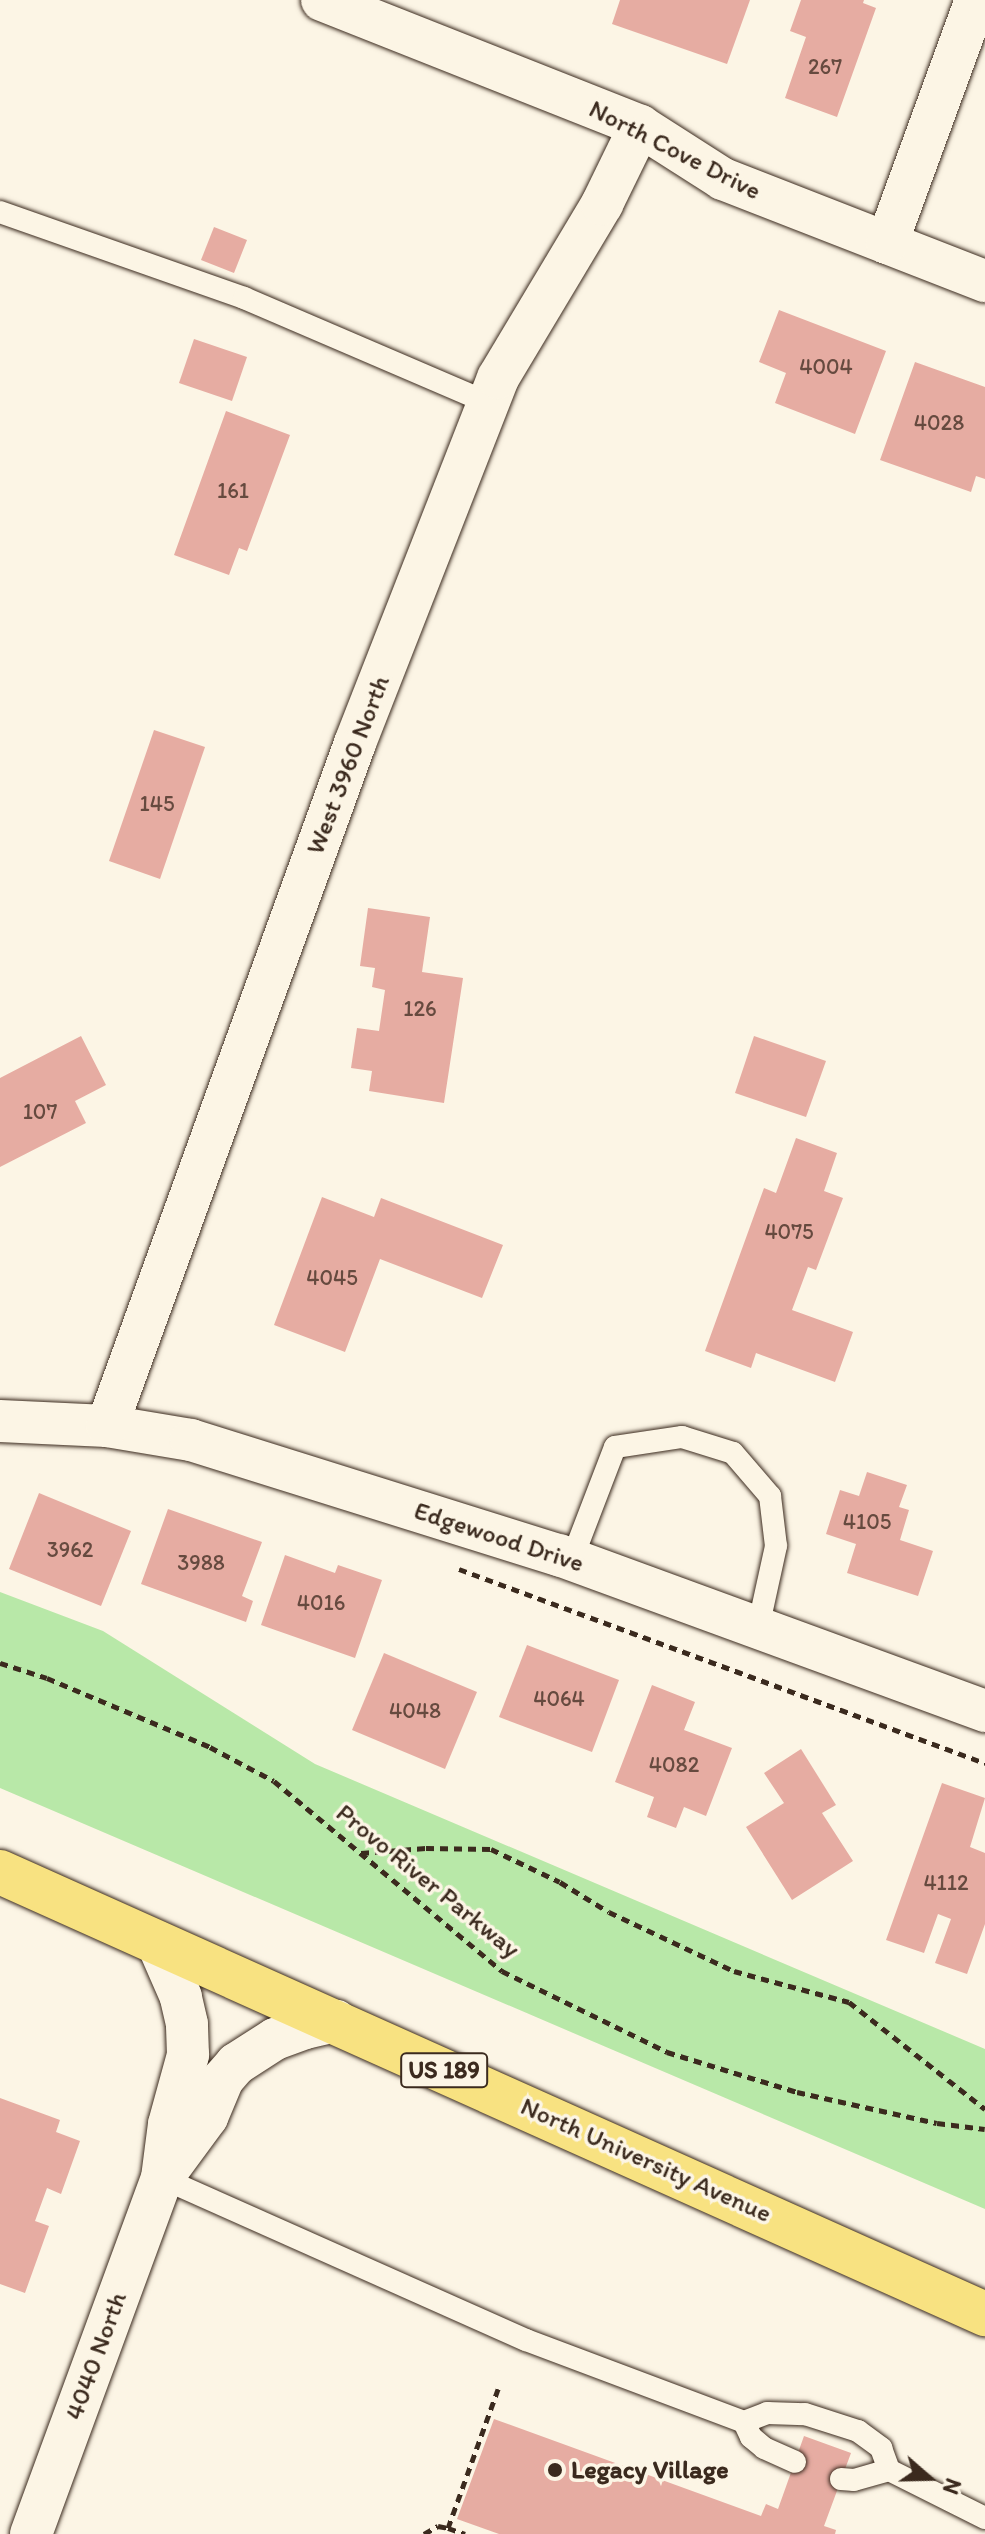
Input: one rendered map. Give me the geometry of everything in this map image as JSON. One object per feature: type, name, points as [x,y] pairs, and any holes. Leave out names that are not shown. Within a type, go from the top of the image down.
[{"type":"highway","name":"North University Avenue","points":[[0,1872],[985,2314]]},
{"type":"street","name":"North Cove Drive","points":[[322,0],[640,126],[723,179],[985,281]]},
{"type":"street","points":[[887,243],[976,0]]},
{"type":"street","name":"West 3960 North","points":[[107,1426],[355,743],[498,378],[602,204],[640,126]]},
{"type":"street","name":"Edgewood Drive","points":[[0,1421],[107,1426],[191,1440],[572,1559],[985,1711]]},
{"type":"street","name":"4040 North","points":[[31,2534],[162,2178],[169,2124],[190,2044],[181,1997],[157,1942]]},
{"type":"street","name":"4040 North","points":[[162,2178],[207,2117],[223,2079],[236,2064],[275,2039],[336,2021]]},
{"type":"lane","points":[[0,212],[244,298],[489,403]]},
{"type":"lane","points":[[572,1559],[615,1447],[682,1437],[733,1453],[770,1496],[776,1546],[758,1628]]},
{"type":"lane","points":[[162,2178],[526,2340],[744,2422],[767,2413],[805,2414],[858,2431],[881,2448],[889,2470],[985,2518]]},
{"type":"lane","points":[[744,2422],[751,2437],[764,2448],[795,2462]]},
{"type":"lane","points":[[841,2479],[862,2479],[889,2470]]},
{"type":"path","points":[[453,1567],[985,1763]]},
{"type":"path","name":"Provo River Parkway","points":[[0,1663],[74,1689],[210,1747],[262,1774],[502,1971],[667,2052],[797,2092],[937,2123],[985,2129]]},
{"type":"path","points":[[361,1853],[426,1848],[491,1849],[560,1882],[609,1912],[734,1971],[849,2002],[985,2109]]},
{"type":"path","points":[[448,2528],[498,2389]]},
{"type":"path","points":[[424,2534],[438,2526],[465,2534]]},
{"type":"green space","points":[[0,1592],[103,1631],[315,1764],[985,2049],[985,2209],[0,1788]]},
{"type":"building","points":[[620,0],[750,0],[727,64],[612,24]]},
{"type":"building","points":[[801,0],[864,0],[863,3],[876,8],[837,117],[785,98],[806,37],[790,31]]},
{"type":"building","points":[[214,227],[247,240],[234,273],[201,260]]},
{"type":"building","points":[[779,310],[886,351],[855,434],[775,403],[786,373],[759,362]]},
{"type":"building","points":[[194,339],[247,357],[232,401],[179,383]]},
{"type":"building","points":[[915,362],[985,387],[985,479],[976,476],[971,492],[880,460]]},
{"type":"building","points":[[226,411],[290,435],[247,551],[239,548],[229,575],[174,555]]},
{"type":"building","points":[[154,730],[205,747],[160,879],[109,861]]},
{"type":"building","points":[[368,908],[430,917],[422,972],[463,978],[444,1103],[369,1091],[372,1071],[351,1068],[357,1028],[379,1031],[385,990],[372,987],[375,968],[360,966]]},
{"type":"building","points":[[81,1036],[106,1085],[75,1101],[86,1123],[0,1167],[0,1078]]},
{"type":"building","points":[[754,1036],[826,1061],[806,1117],[735,1093]]},
{"type":"building","points":[[796,1138],[837,1153],[824,1191],[843,1198],[816,1270],[808,1267],[792,1310],[853,1332],[835,1382],[756,1353],[751,1368],[705,1351],[764,1188],[776,1193]]},
{"type":"building","points":[[322,1197],[374,1217],[381,1198],[503,1245],[482,1298],[380,1259],[345,1352],[274,1325]]},
{"type":"building","points":[[867,1472],[907,1485],[899,1507],[909,1510],[900,1540],[933,1551],[918,1596],[847,1573],[856,1544],[826,1534],[840,1490],[859,1496]]},
{"type":"building","points":[[39,1493],[131,1531],[101,1606],[9,1569]]},
{"type":"building","points":[[168,1509],[262,1542],[242,1596],[253,1601],[246,1622],[141,1584]]},
{"type":"building","points":[[285,1555],[335,1573],[338,1565],[382,1580],[355,1658],[261,1625]]},
{"type":"building","points":[[527,1645],[619,1680],[592,1752],[499,1717]]},
{"type":"building","points":[[384,1653],[477,1692],[445,1769],[352,1730]]},
{"type":"building","points":[[652,1685],[695,1702],[684,1730],[732,1748],[706,1816],[684,1807],[676,1828],[647,1817],[654,1797],[615,1782]]},
{"type":"building","points":[[801,1749],[836,1805],[822,1813],[853,1861],[792,1900],[746,1827],[784,1803],[764,1773]]},
{"type":"building","points":[[942,1783],[985,1798],[970,1847],[985,1853],[985,1924],[967,1974],[935,1963],[951,1919],[938,1914],[924,1953],[886,1940]]},
{"type":"building","points":[[0,2098],[60,2120],[56,2132],[80,2141],[61,2194],[47,2188],[35,2221],[49,2226],[25,2293],[0,2284]]},
{"type":"building","name":"Legacy Village","points":[[494,2419],[761,2516],[766,2504],[778,2509],[804,2436],[851,2453],[824,2526],[836,2530],[835,2534],[499,2534],[457,2519]]},
{"type":"place","name":"Legacy Village","points":[[555,2470]]}]
